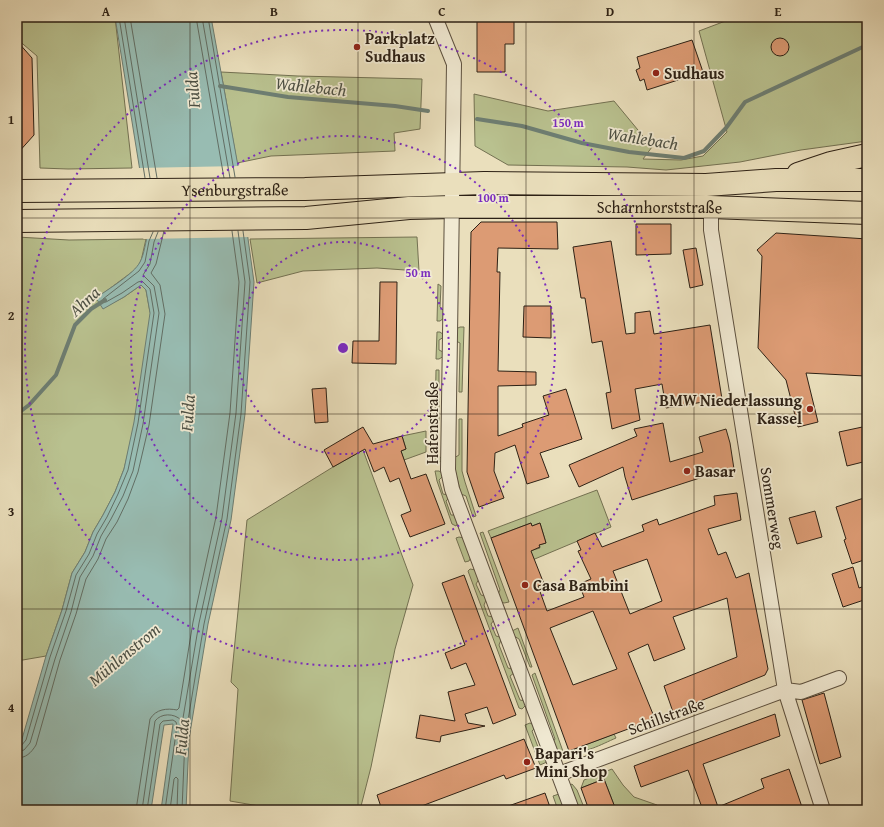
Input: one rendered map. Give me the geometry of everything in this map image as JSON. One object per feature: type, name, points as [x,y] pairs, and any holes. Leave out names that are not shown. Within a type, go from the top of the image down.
[{"type":"main road","points":[[776,180],[831,163],[867,155]]},
{"type":"main road","name":"Scharnhorststraße","points":[[453,184],[698,185],[776,180],[867,180]]},
{"type":"main road","name":"Ysenburgstraße","points":[[17,191],[305,189],[453,184]]},
{"type":"main road","name":"Scharnhorststraße","points":[[452,207],[711,207],[867,213]]},
{"type":"main road","name":"Ysenburgstraße","points":[[17,221],[306,218],[409,208],[452,207]]},
{"type":"street","name":"Hafenstraße","points":[[434,17],[454,64],[448,470],[452,489],[572,810]]},
{"type":"street","name":"Sommerweg","points":[[711,207],[711,230],[785,690],[823,810]]},
{"type":"street","points":[[785,690],[801,692],[839,678]]},
{"type":"street","name":"Schillstraße","points":[[559,774],[785,690]]},
{"type":"green space","points":[[17,17],[115,17],[132,168],[40,168],[37,56],[17,39]]},
{"type":"green space","points":[[736,17],[867,17],[867,141],[801,150],[740,162],[666,170],[627,167],[508,165],[475,146],[474,94],[548,111],[614,101],[652,147],[643,159],[681,160],[703,156],[727,132],[699,31]]},
{"type":"green space","points":[[221,72],[298,76],[422,79],[420,129],[394,133],[395,151],[271,156],[237,163]]},
{"type":"green space","points":[[17,237],[69,240],[146,239],[141,261],[136,269],[97,298],[103,308],[124,297],[141,285],[146,290],[150,312],[152,315],[140,405],[124,469],[115,492],[93,532],[85,552],[72,573],[62,610],[46,656],[17,661]]},
{"type":"green space","points":[[417,237],[419,271],[377,268],[303,271],[257,283],[250,239]]},
{"type":"green space","points":[[438,284],[441,286],[440,307],[444,311],[444,318],[440,321],[437,321]]},
{"type":"green space","points":[[464,327],[462,392],[459,392],[460,343],[456,341],[456,329]]},
{"type":"green space","points":[[437,332],[444,335],[444,337],[439,340],[439,350],[443,352],[444,356],[439,359],[436,359]]},
{"type":"green space","points":[[436,370],[439,370],[439,421],[435,421]]},
{"type":"green space","points":[[459,419],[462,419],[462,471],[476,516],[473,517],[466,496],[461,494],[455,470],[454,458],[459,455]]},
{"type":"green space","points":[[426,431],[426,452],[404,460],[401,451],[406,449],[402,436]]},
{"type":"green space","points":[[435,431],[438,431],[437,456],[442,458],[442,461],[435,463]]},
{"type":"green space","points":[[363,450],[413,585],[395,649],[371,767],[360,810],[259,810],[259,806],[230,801],[238,689],[231,682],[247,520]]},
{"type":"green space","points":[[435,471],[442,473],[443,476],[439,480],[443,494],[448,495],[449,498],[446,501],[451,515],[455,515],[458,523],[456,526],[452,524]]},
{"type":"green space","points":[[597,490],[611,527],[530,561],[519,554],[540,548],[539,545],[546,543],[540,523],[532,526],[531,523],[491,538],[488,531]]},
{"type":"green space","points":[[483,532],[509,602],[501,602],[498,594],[500,590],[480,533]]},
{"type":"green space","points":[[456,538],[464,538],[471,557],[469,561],[465,562]]},
{"type":"green space","points":[[470,569],[476,570],[479,579],[476,584],[481,595],[485,596],[486,600],[484,605],[488,616],[493,617],[494,620],[491,624],[496,636],[500,637],[501,640],[499,645],[508,668],[512,669],[514,673],[510,676],[520,700],[525,701],[526,705],[522,709],[519,708],[468,571]]},
{"type":"green space","points":[[518,628],[532,667],[530,667],[519,639],[514,636],[512,631]]},
{"type":"green space","points":[[535,673],[565,757],[558,759],[552,743],[555,739],[532,675]]},
{"type":"green space","points":[[530,723],[534,725],[535,728],[532,731],[538,747],[543,750],[547,762],[540,765],[525,725]]},
{"type":"green space","points":[[614,734],[616,738],[592,748],[580,752],[569,751]]},
{"type":"green space","points":[[612,769],[623,785],[634,797],[657,805],[658,810],[616,810],[604,779],[581,788],[584,780]]},
{"type":"green space","points":[[572,784],[577,790],[585,810],[577,810],[568,786]]},
{"type":"green space","points":[[559,794],[566,810],[558,810],[553,796]]},
{"type":"water","points":[[115,17],[211,17],[238,166],[254,282],[245,414],[231,520],[208,624],[189,739],[186,810],[161,810],[173,724],[164,725],[151,810],[17,810],[17,745],[22,739],[72,573],[85,552],[93,532],[115,492],[124,469],[134,422],[150,313],[146,290],[141,285],[103,309],[96,298],[137,267],[142,258],[149,232]]},
{"type":"pier","points":[[240,166],[250,237],[143,239],[147,232],[137,168]]},
{"type":"building","points":[[477,17],[514,17],[514,44],[505,44],[505,72],[477,72]]},
{"type":"building","points":[[780,38],[786,41],[789,47],[786,53],[780,56],[774,53],[771,47],[774,41]]},
{"type":"building","points":[[692,40],[703,72],[647,90],[644,79],[640,81],[636,70],[640,68],[637,57]]},
{"type":"building","points":[[17,41],[32,58],[34,135],[17,154]]},
{"type":"building","points":[[481,222],[557,222],[558,249],[498,248],[497,272],[500,272],[498,371],[536,372],[536,385],[498,386],[498,436],[523,427],[522,424],[549,415],[543,396],[566,389],[582,439],[540,453],[549,477],[527,484],[515,445],[495,453],[494,471],[504,498],[479,507],[467,472],[471,232]]},
{"type":"building","points":[[636,224],[671,224],[671,254],[636,255]]},
{"type":"building","points":[[776,233],[867,239],[867,360],[865,360],[865,376],[806,373],[818,422],[798,427],[786,380],[758,348],[762,256],[757,250]]},
{"type":"building","points":[[611,241],[626,334],[635,333],[635,313],[650,311],[654,334],[710,325],[722,399],[666,408],[662,384],[635,389],[640,420],[612,429],[606,393],[611,392],[602,341],[592,343],[585,298],[581,298],[573,247]]},
{"type":"building","points":[[696,248],[703,285],[690,288],[683,250]]},
{"type":"building","points":[[380,282],[397,282],[396,364],[352,363],[353,341],[379,341]]},
{"type":"building","points":[[524,306],[551,306],[551,338],[523,337]]},
{"type":"building","points":[[326,388],[328,422],[315,423],[312,389]]},
{"type":"building","points":[[663,423],[670,462],[703,452],[699,437],[726,429],[734,469],[712,474],[632,500],[623,467],[579,487],[569,465],[637,436],[634,429]]},
{"type":"building","points":[[867,426],[867,461],[847,466],[839,432]]},
{"type":"building","points":[[363,427],[373,444],[402,436],[406,449],[401,451],[411,479],[426,474],[445,524],[410,537],[401,515],[411,511],[399,478],[390,482],[384,467],[374,472],[365,449],[333,467],[324,450]]},
{"type":"building","points":[[737,493],[741,520],[708,529],[718,555],[726,552],[736,578],[749,573],[768,669],[765,675],[673,712],[664,686],[737,657],[727,598],[673,617],[685,649],[654,661],[648,644],[628,653],[655,719],[569,751],[491,538],[531,523],[532,526],[540,523],[546,543],[539,545],[540,547],[531,551],[544,584],[538,586],[547,611],[584,597],[579,584],[591,579],[578,551],[581,550],[577,541],[595,533],[602,547],[644,531],[642,525],[657,519],[659,525],[715,505],[714,496]],"holes":[[[647,559],[662,601],[630,614],[613,571]],[[593,611],[617,669],[573,685],[550,628]]]},
{"type":"building","points":[[867,497],[867,559],[852,564],[844,540],[846,539],[836,507]]},
{"type":"building","points":[[815,511],[822,537],[797,544],[789,518]]},
{"type":"building","points":[[853,567],[859,588],[867,585],[867,599],[843,607],[832,574]]},
{"type":"building","points":[[464,575],[516,715],[493,724],[487,707],[465,714],[468,723],[485,726],[441,736],[440,742],[416,738],[420,715],[455,721],[448,692],[475,685],[466,663],[451,669],[445,653],[465,645],[442,583]]},
{"type":"building","points":[[824,693],[841,757],[820,764],[802,700]]},
{"type":"building","points":[[775,714],[780,736],[703,764],[718,807],[764,788],[761,779],[789,769],[803,810],[703,810],[688,770],[641,787],[634,766]]},
{"type":"building","points":[[524,739],[536,768],[506,779],[504,775],[411,810],[382,810],[377,795]]},
{"type":"building","points":[[604,779],[616,810],[589,810],[581,788]]},
{"type":"building","points":[[545,793],[551,810],[500,809]]},
{"type":"waterway","name":"Wahlebach","points":[[477,119],[522,126],[582,143],[629,152],[684,158],[704,151],[726,128],[745,102],[867,45]]},
{"type":"waterway","name":"Wahlebach","points":[[220,86],[288,97],[395,106],[428,111]]},
{"type":"waterway","name":"Ahna","points":[[17,414],[29,405],[56,375],[75,325],[91,309],[105,300]]},
{"type":"place","name":"Parkplatz Sudhaus","points":[[357,47]]},
{"type":"place","name":"Sudhaus","points":[[656,73]]},
{"type":"place","name":"BMW Niederlassung Kassel","points":[[810,409]]},
{"type":"place","name":"Basar","points":[[687,471]]},
{"type":"place","name":"Casa Bambini","points":[[525,585]]},
{"type":"place","name":"Bapari's Mini Shop","points":[[527,762]]},
{"type":"water label","name":"Fulda","points":[[192,90]]},
{"type":"water label","name":"Fulda","points":[[187,413]]},
{"type":"water label","name":"Mühlenstrom","points":[[124,654]]},
{"type":"water label","name":"Fulda","points":[[181,737]]}]
